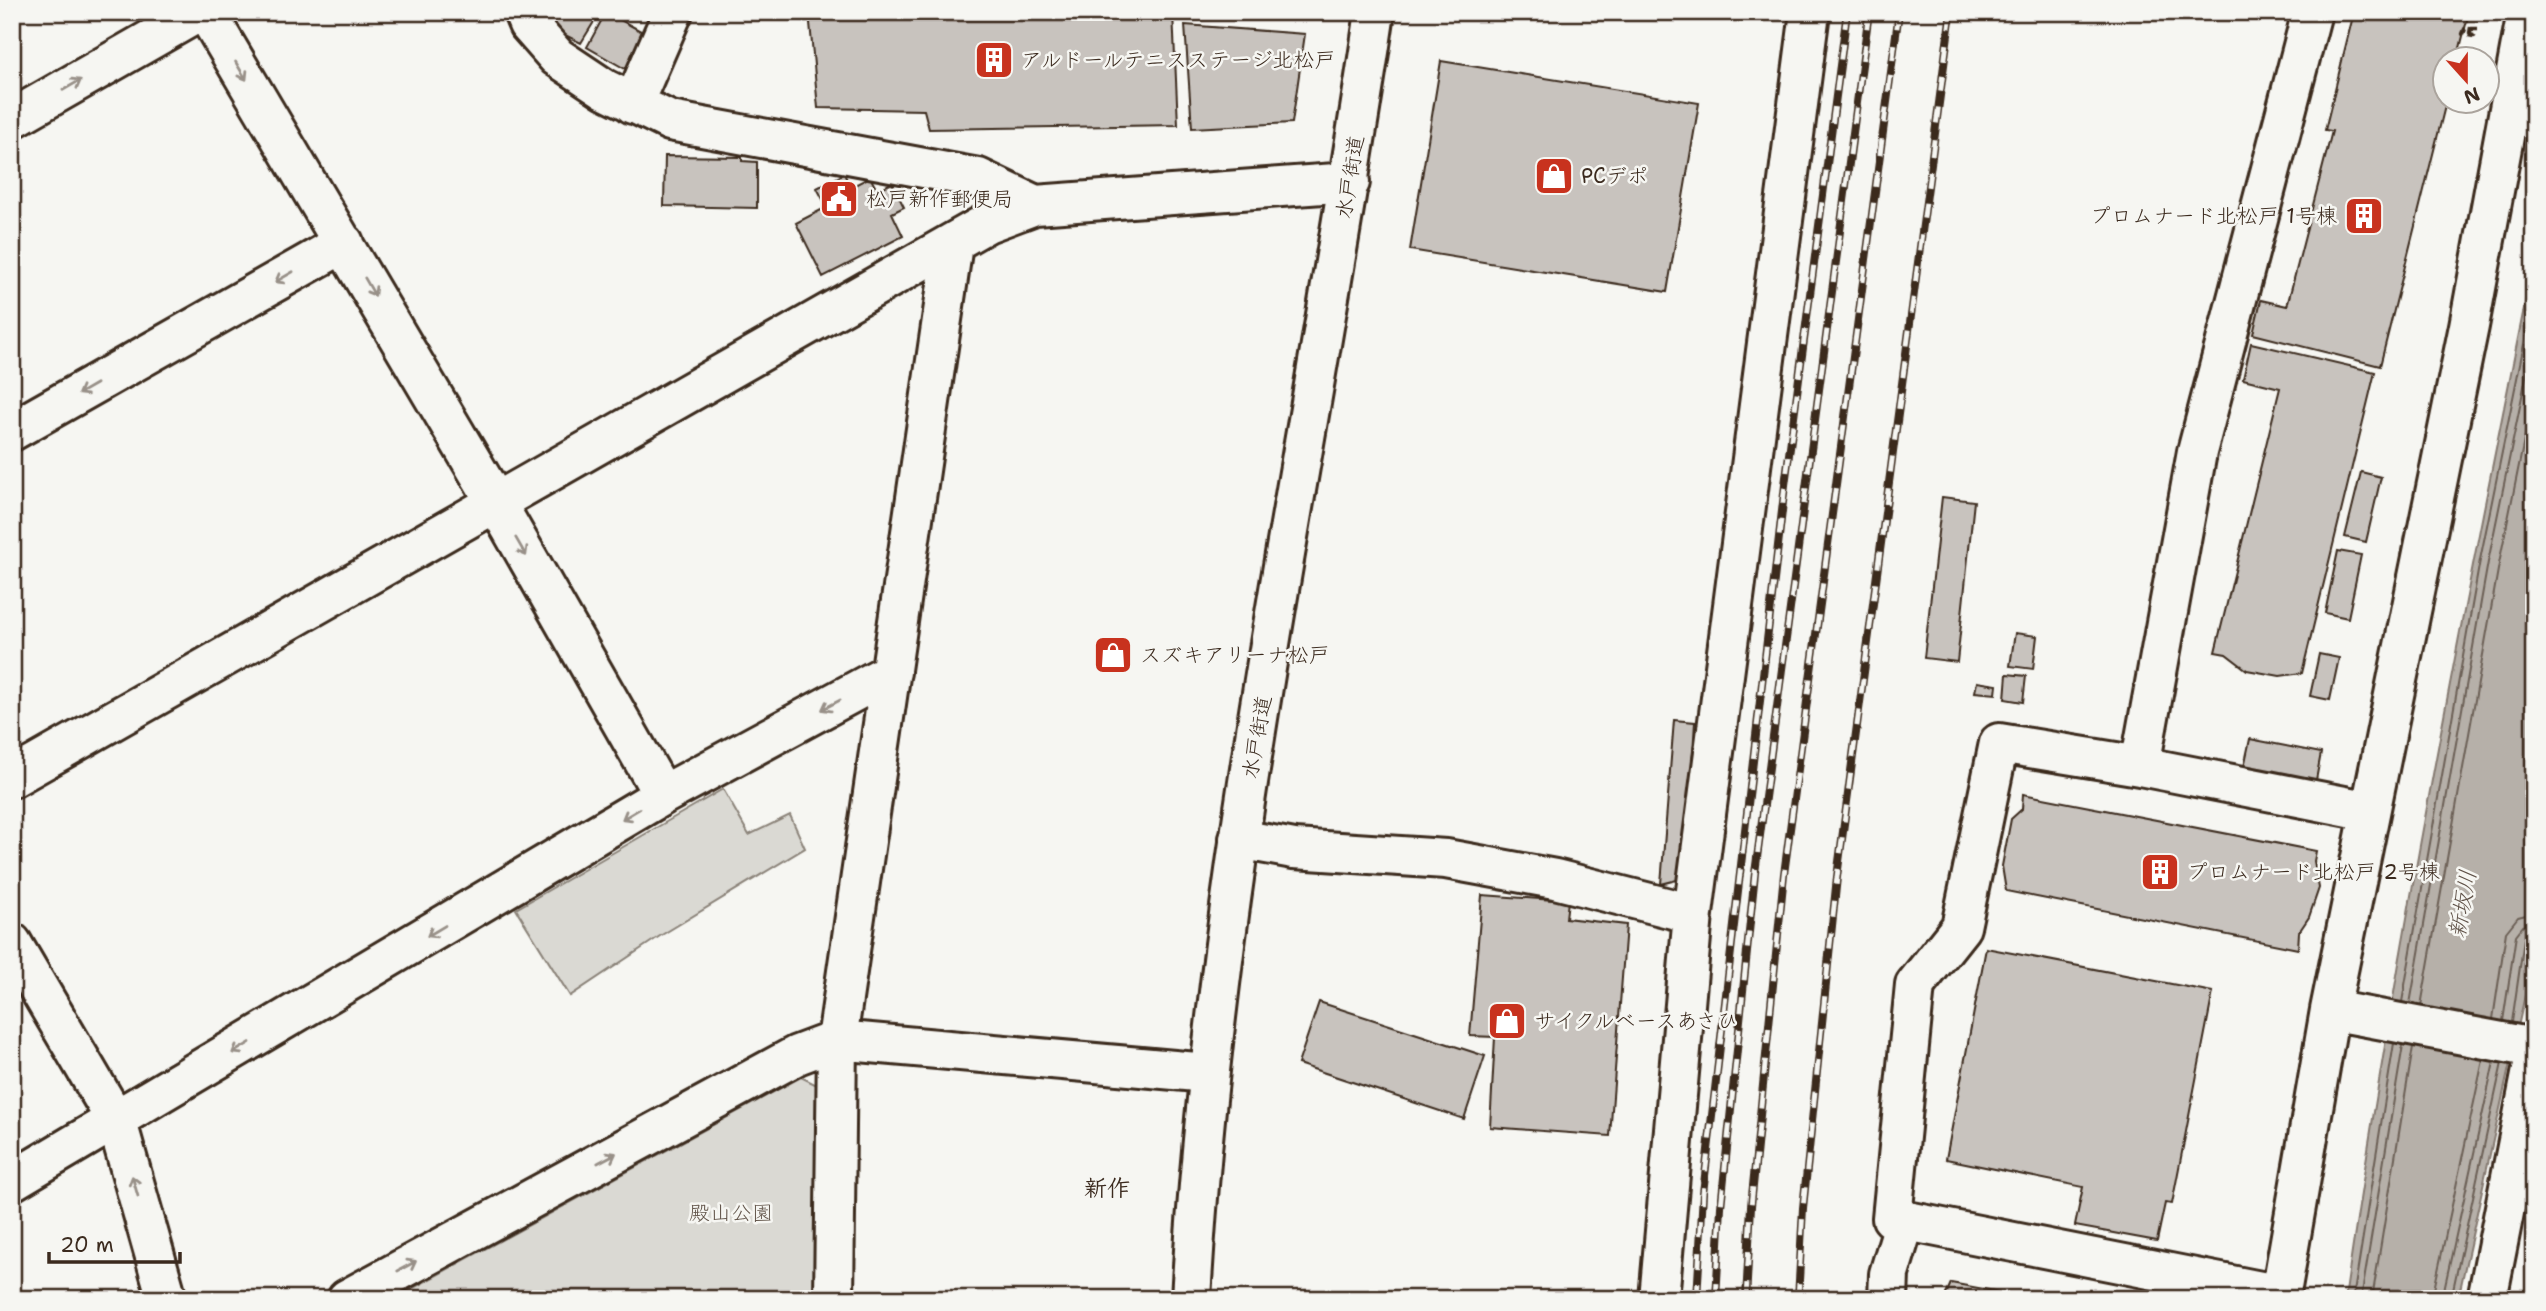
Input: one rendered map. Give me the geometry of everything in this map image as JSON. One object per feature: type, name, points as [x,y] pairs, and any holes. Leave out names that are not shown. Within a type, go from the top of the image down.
[{"type":"main road","points":[[12,119],[199,12]]},
{"type":"main road","points":[[206,12],[497,504],[663,795]]},
{"type":"main road","points":[[523,12],[528,24],[548,49],[605,89],[670,121],[978,178],[1035,205]]},
{"type":"main road","points":[[634,104],[673,12]]},
{"type":"main road","name":"水戸街道","points":[[1191,1299],[1208,1073],[1239,839],[1350,182],[1375,12]]},
{"type":"main road","points":[[1660,1299],[1693,914],[1810,12]]},
{"type":"main road","points":[[2140,766],[2197,452],[2312,12]]},
{"type":"main road","points":[[2370,811],[2140,766],[1999,743],[1961,927],[1915,985],[1892,1218],[2281,1297],[2330,1010],[2469,326],[2527,12]]},
{"type":"main road","points":[[12,778],[987,223],[1035,205],[1350,182]]},
{"type":"main road","points":[[12,431],[344,243]]},
{"type":"main road","points":[[834,1299],[837,1040],[953,244]]},
{"type":"main road","points":[[12,1181],[117,1122],[663,795],[891,672]]},
{"type":"main road","points":[[1239,839],[1294,849],[1446,859],[1555,879],[1693,914]]},
{"type":"main road","points":[[12,943],[117,1122],[167,1299]]},
{"type":"main road","points":[[2330,1010],[2534,1048]]},
{"type":"main road","points":[[347,1299],[797,1055],[837,1040],[1208,1073]]},
{"type":"main road","points":[[2487,1299],[2534,1060]]},
{"type":"main road","points":[[1888,1299],[1889,1274],[1905,1221]]},
{"type":"green space","points":[[723,789],[749,835],[790,815],[805,848],[660,936],[570,996],[516,909]]},
{"type":"green space","name":"殿山公園","points":[[801,1077],[819,1086],[817,1299],[393,1299]]},
{"type":"water","name":"新坂川","points":[[2534,259],[2534,906],[2525,995],[2458,1299],[2345,1299],[2386,1038],[2432,778]]},
{"type":"building","points":[[546,12],[600,12],[581,43],[561,33],[545,15]]},
{"type":"building","points":[[606,12],[648,35],[627,70],[587,47]]},
{"type":"building","name":"アルドールテニスステージ北松戸","points":[[809,12],[1173,12],[1178,125],[929,129],[924,110],[818,108]]},
{"type":"building","name":"プロムナード北松戸 1号棟","points":[[2354,12],[2469,12],[2460,46],[2430,46],[2430,116],[2442,116],[2380,366],[2253,334],[2261,300],[2287,306],[2332,131],[2325,130]]},
{"type":"building","points":[[1185,25],[1305,34],[1292,123],[1192,128]]},
{"type":"building","name":"PCデポ","points":[[1441,61],[1699,103],[1667,292],[1410,250]]},
{"type":"building","points":[[665,156],[742,157],[742,161],[757,162],[757,208],[664,206]]},
{"type":"building","points":[[844,174],[851,187],[870,177],[877,190],[892,183],[904,207],[892,213],[903,236],[823,277],[796,223],[827,207],[817,188]]},
{"type":"building","points":[[2251,343],[2375,372],[2302,673],[2280,676],[2247,670],[2226,654],[2215,652],[2280,388],[2243,379]]},
{"type":"building","points":[[2361,472],[2381,477],[2366,542],[2345,537]]},
{"type":"building","points":[[1942,497],[1974,501],[1957,662],[1924,658]]},
{"type":"building","points":[[2338,551],[2361,555],[2348,618],[2325,613]]},
{"type":"building","points":[[2015,633],[2037,636],[2033,669],[2010,666]]},
{"type":"building","points":[[2319,654],[2339,658],[2330,700],[2310,696]]},
{"type":"building","points":[[2007,674],[2026,676],[2023,702],[2005,699]]},
{"type":"building","points":[[1977,682],[1997,685],[1996,694],[1975,692]]},
{"type":"building","points":[[1674,720],[1695,722],[1685,878],[1661,884]]},
{"type":"building","points":[[2250,739],[2321,753],[2316,780],[2244,767]]},
{"type":"building","name":"プロムナード北松戸 2号棟","points":[[2023,794],[2316,851],[2314,861],[2319,888],[2309,917],[2299,932],[2298,949],[2006,891],[2002,866],[2011,819],[2022,809]]},
{"type":"building","points":[[1482,895],[1568,901],[1566,918],[1626,925],[1610,1136],[1490,1127],[1495,1037],[1470,1036]]},
{"type":"building","points":[[1986,948],[2213,992],[2172,1204],[2165,1203],[2157,1241],[2075,1226],[2083,1187],[1946,1159]]},
{"type":"building","points":[[1319,1002],[1485,1056],[1464,1119],[1298,1064]]},
{"type":"building","points":[[1951,1283],[2038,1299],[1944,1299]]},
{"type":"railway","points":[[1697,1299],[1703,1193],[1785,485],[1847,12]]},
{"type":"railway","points":[[1716,1299],[1721,1207],[1755,873],[1869,12]]},
{"type":"railway","points":[[1746,1299],[1751,1206],[1784,874],[1899,12]]},
{"type":"railway","points":[[1798,1299],[1803,1208],[1837,877],[1951,12]]},
{"type":"place","name":"アルドールテニスステージ北松戸","points":[[994,60]]},
{"type":"place","name":"PCデポ","points":[[1554,176]]},
{"type":"place","name":"松戸新作郵便局","points":[[839,199]]},
{"type":"place","name":"プロムナード北松戸 1号棟","points":[[2364,216]]},
{"type":"place","name":"スズキアリーナ松戸","points":[[1113,655]]},
{"type":"place","name":"プロムナード北松戸 2号棟","points":[[2160,872]]},
{"type":"place","name":"サイクルベースあさひ","points":[[1507,1021]]},
{"type":"district","name":"新作","points":[[1107,1188]]}]
